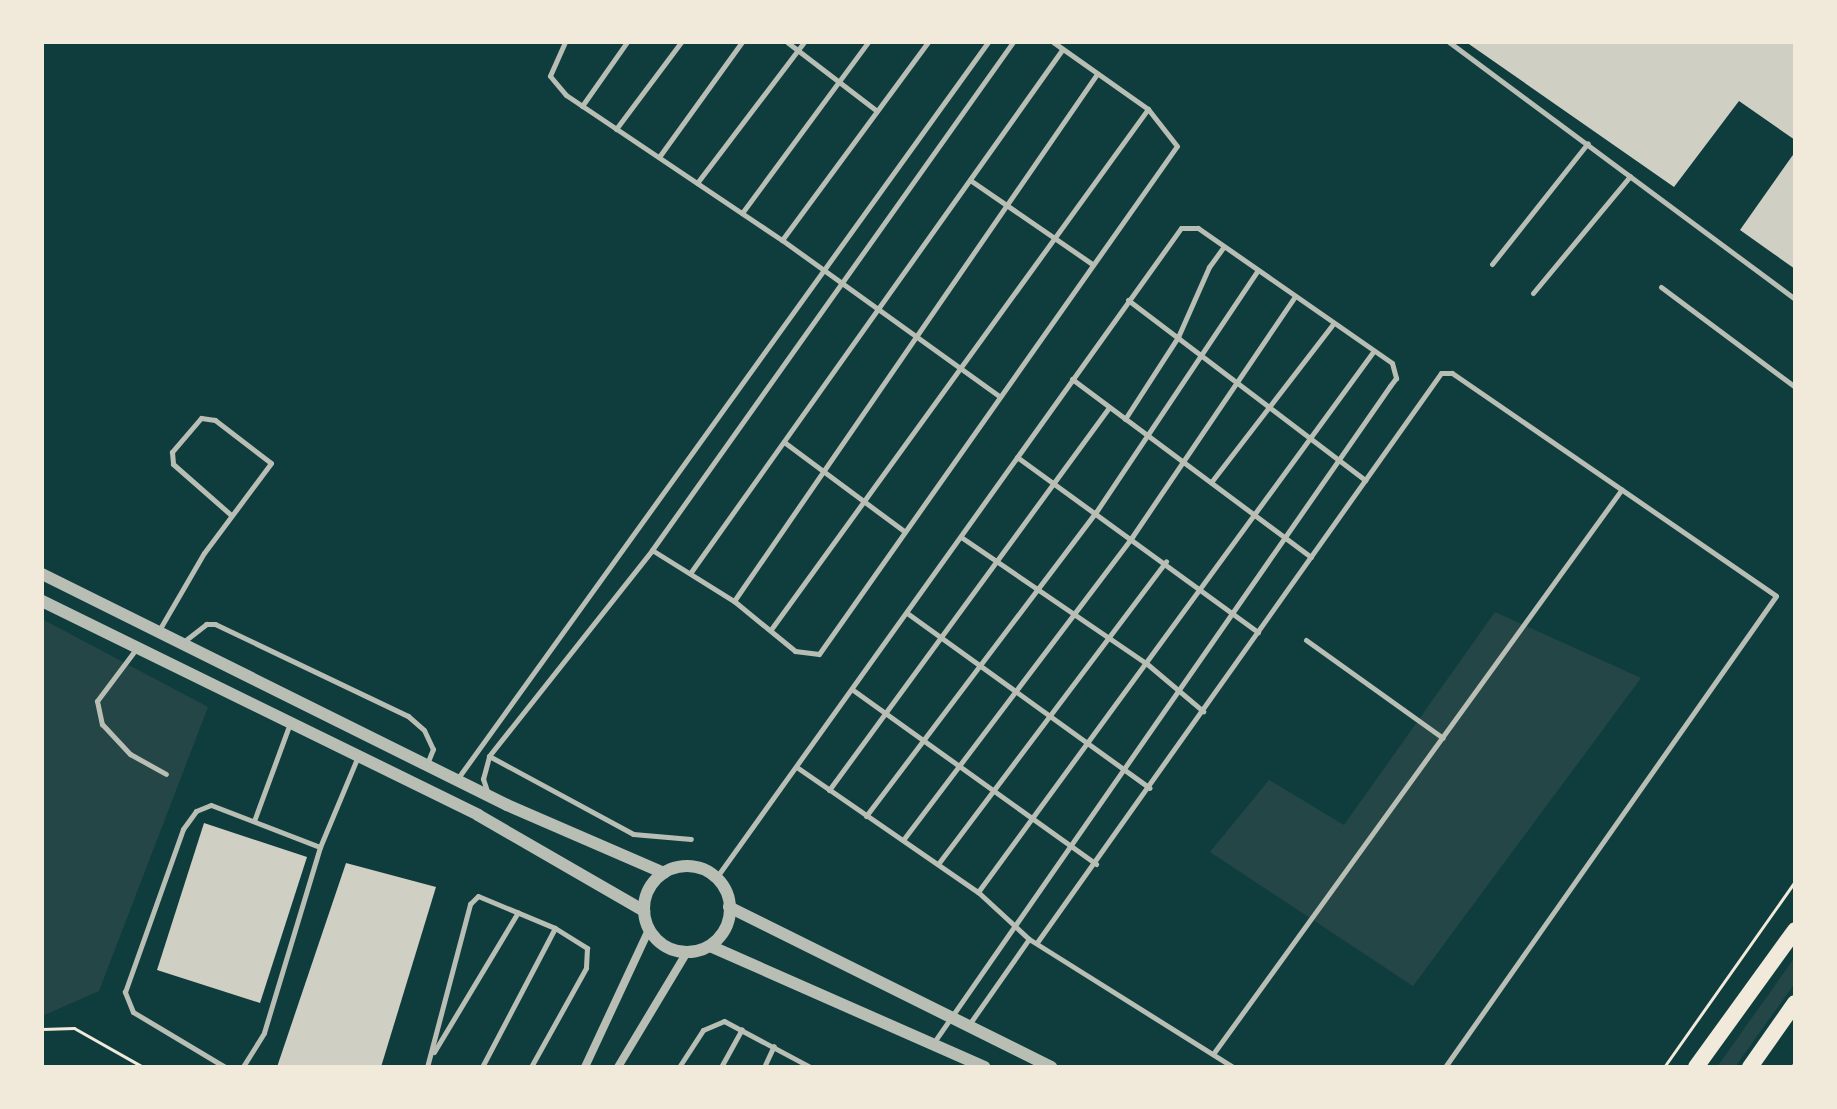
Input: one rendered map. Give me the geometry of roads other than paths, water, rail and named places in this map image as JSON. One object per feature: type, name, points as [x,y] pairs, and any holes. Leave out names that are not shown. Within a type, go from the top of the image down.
[{"type":"highway","points":[[1696,1067],[1795,930]]},
{"type":"highway","points":[[1750,1067],[1795,1003]]},
{"type":"street","points":[[42,574],[299,704],[664,873]]},
{"type":"street","points":[[42,601],[289,726],[478,815],[644,911]]},
{"type":"street","points":[[289,726],[299,704]]},
{"type":"street","points":[[691,866],[716,878],[729,907],[725,929],[710,946],[687,952],[667,948],[649,930],[644,911],[649,890],[664,873],[691,866]]},
{"type":"street","points":[[729,907],[1051,1067]]},
{"type":"street","points":[[585,1067],[649,930]]},
{"type":"street","points":[[710,946],[984,1067]]},
{"type":"street","points":[[618,1067],[687,952]]},
{"type":"lane","points":[[565,42],[550,76],[582,106],[782,240],[959,370],[998,395]]},
{"type":"lane","points":[[582,106],[627,42]]},
{"type":"lane","points":[[616,129],[681,42]]},
{"type":"lane","points":[[659,157],[742,42]]},
{"type":"lane","points":[[787,42],[877,111]]},
{"type":"lane","points":[[697,183],[804,42]]},
{"type":"lane","points":[[742,213],[868,42]]},
{"type":"lane","points":[[782,240],[928,42]]},
{"type":"lane","points":[[457,779],[521,696],[988,42]]},
{"type":"lane","points":[[487,792],[483,779],[489,756],[652,550],[839,281],[1013,42]]},
{"type":"lane","points":[[652,550],[734,601],[772,628],[795,651],[819,654],[998,395],[1177,146],[1148,109],[1053,42]]},
{"type":"lane","points":[[1449,42],[1795,299]]},
{"type":"lane","points":[[691,572],[1062,50]]},
{"type":"lane","points":[[734,601],[1097,74]]},
{"type":"lane","points":[[772,628],[1148,109]]},
{"type":"lane","points":[[1492,264],[1588,143]]},
{"type":"lane","points":[[1533,293],[1630,176]]},
{"type":"lane","points":[[970,180],[1092,264]]},
{"type":"lane","points":[[716,878],[798,768],[1181,228],[1198,228],[1332,325],[1392,363],[1396,378],[1013,928],[947,1017],[934,1043]]},
{"type":"lane","points":[[1125,419],[1178,337],[1209,267],[1223,248]]},
{"type":"lane","points":[[866,816],[1096,512],[1258,270]]},
{"type":"lane","points":[[1661,287],[1795,387]]},
{"type":"lane","points":[[903,840],[1132,537],[1295,296]]},
{"type":"lane","points":[[1128,300],[1239,381],[1307,438],[1365,480]]},
{"type":"lane","points":[[1212,481],[1332,325]]},
{"type":"lane","points":[[978,892],[1029,817],[1090,742],[1200,585],[1373,352]]},
{"type":"lane","points":[[1038,941],[1150,788],[1441,373],[1452,373],[1776,596],[1445,1067]]},
{"type":"lane","points":[[1072,379],[1311,557]]},
{"type":"lane","points":[[829,790],[887,715],[998,562],[1052,481],[1109,407]]},
{"type":"lane","points":[[158,632],[231,515],[271,463],[215,420],[201,418],[172,452],[173,464],[231,515]]},
{"type":"lane","points":[[784,442],[904,531]]},
{"type":"lane","points":[[1017,457],[1200,585],[1258,632]]},
{"type":"lane","points":[[1213,1054],[1622,489]]},
{"type":"lane","points":[[960,537],[1146,663],[1203,711]]},
{"type":"lane","points":[[938,864],[1054,716],[1166,561]]},
{"type":"lane","points":[[907,613],[1150,788]]},
{"type":"lane","points":[[181,644],[206,624],[215,624],[408,716],[424,730],[433,749],[427,765]]},
{"type":"lane","points":[[1306,640],[1443,738]]},
{"type":"lane","points":[[137,648],[97,701],[102,724],[130,754],[166,774]]},
{"type":"lane","points":[[853,690],[1068,848],[1096,864]]},
{"type":"lane","points":[[521,696],[531,703]]},
{"type":"lane","points":[[254,821],[289,726]]},
{"type":"lane","points":[[243,1067],[261,1041],[320,847],[358,756]]},
{"type":"lane","points":[[489,756],[633,834],[691,839]]},
{"type":"lane","points":[[798,768],[978,892],[1013,928],[1029,939],[1038,941],[1233,1067]]},
{"type":"lane","points":[[225,1067],[133,1012],[125,992],[189,818],[211,805],[320,847]]},
{"type":"lane","points":[[427,1067],[472,898],[485,897],[555,928],[587,948],[586,968],[531,1067]]},
{"type":"lane","points":[[429,1058],[518,912]]},
{"type":"lane","points":[[482,1067],[555,928]]},
{"type":"lane","points":[[967,1027],[1029,939]]},
{"type":"lane","points":[[679,1067],[711,1023],[724,1021],[810,1067]]},
{"type":"lane","points":[[721,1067],[742,1029]]},
{"type":"lane","points":[[764,1067],[774,1046]]}]
